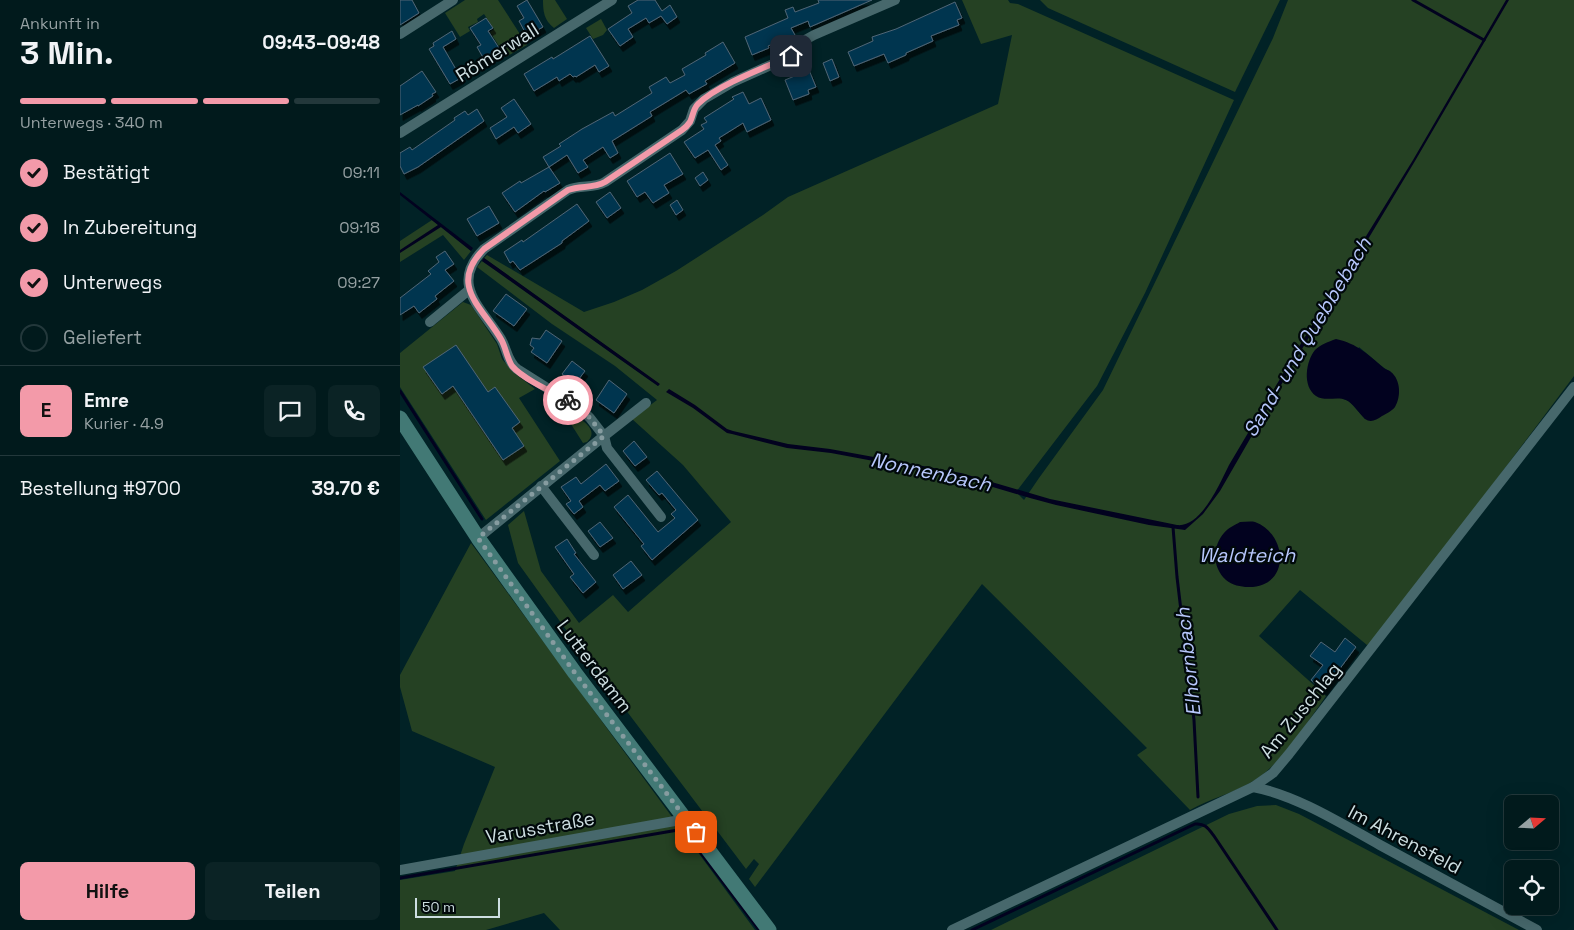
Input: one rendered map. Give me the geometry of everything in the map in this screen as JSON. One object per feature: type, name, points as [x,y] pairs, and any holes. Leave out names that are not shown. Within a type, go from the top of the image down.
[{"type":"street","points":[[400,34],[453,0]]},
{"type":"street","name":"Römerwall","points":[[400,133],[612,0]]},
{"type":"street","points":[[661,517],[607,448],[604,436],[590,418],[573,403],[534,382],[512,365],[503,342],[480,310],[469,290],[468,275],[474,259],[479,253],[568,190],[578,186],[595,187],[605,182],[682,130],[690,122],[694,109],[713,93],[753,72],[791,56],[797,52],[805,40],[814,35],[895,0]]},
{"type":"street","points":[[430,322],[469,290]]},
{"type":"street","name":"Am Zuschlag","points":[[952,930],[1253,787],[1273,773],[1290,754],[1574,386]]},
{"type":"street","points":[[478,538],[646,403]]},
{"type":"street","name":"Lutterdamm","points":[[400,418],[478,538],[575,673],[769,930]]},
{"type":"street","points":[[541,486],[594,555]]},
{"type":"street","name":"Im Ahrensfeld","points":[[1253,787],[1272,790],[1289,797],[1537,930]]},
{"type":"street","name":"Varusstraße","points":[[400,870],[686,819]]},
{"type":"green space","points":[[465,0],[498,0],[527,45],[506,57],[490,32],[494,29],[484,14],[477,19],[478,22],[468,27],[470,31],[460,37],[445,13]]},
{"type":"green space","points":[[543,0],[555,0],[567,19],[554,28],[545,16]]},
{"type":"green space","points":[[962,0],[1008,0],[1010,3],[1018,4],[1234,100],[1145,293],[1097,386],[1016,492],[1024,500],[1103,390],[1273,38],[1288,0],[1574,0],[1574,376],[1457,532],[1371,642],[1367,645],[1300,590],[1259,636],[1326,696],[1282,756],[1272,767],[1250,783],[1190,810],[1137,755],[1147,748],[982,584],[755,887],[749,879],[759,864],[754,859],[746,869],[582,652],[518,563],[508,525],[524,511],[541,571],[579,623],[613,595],[628,612],[731,522],[683,465],[632,419],[657,400],[615,366],[552,324],[477,267],[482,261],[658,386],[659,384],[484,258],[487,255],[584,312],[642,290],[676,271],[788,197],[998,104],[1012,35],[981,44]],"holes":[[[1359,347],[1391,372],[1365,419],[1349,401],[1343,399]]]},
{"type":"green space","points":[[1040,0],[1280,0],[1235,92],[1048,8]]},
{"type":"green space","points":[[601,19],[607,30],[603,35],[593,39],[586,28]]},
{"type":"green space","points":[[432,220],[471,251],[464,260],[443,235],[400,262],[400,241]]},
{"type":"green space","points":[[463,302],[471,305],[497,344],[502,359],[513,372],[535,389],[519,398],[560,461],[486,520],[400,387],[400,353]]},
{"type":"green space","points":[[567,408],[573,411],[591,429],[590,439],[587,442],[583,443],[564,413],[564,409]]},
{"type":"green space","points":[[471,543],[755,930],[560,930],[544,913],[486,930],[400,930],[400,880],[455,871],[495,767],[412,731],[400,687],[400,675]]},
{"type":"green space","points":[[1276,805],[1299,814],[1519,930],[991,930],[1229,814],[1257,806]]},
{"type":"water","name":"Sand- und Quebbebach","points":[[1506,0],[1509,0],[1220,491],[1203,514],[1185,530],[1149,525],[1056,505],[959,477],[831,453],[787,448],[727,433],[693,408],[666,392],[669,389],[695,405],[727,429],[733,431],[788,444],[830,449],[961,473],[1050,499],[1177,525],[1186,524],[1202,512],[1209,503],[1229,465],[1331,293],[1413,160]]},
{"type":"water","points":[[400,192],[473,248],[471,251],[441,227],[400,253],[400,250],[438,225],[400,195]]},
{"type":"water","points":[[484,258],[660,384],[658,386],[482,261]]},
{"type":"water","points":[[1336,339],[1356,347],[1394,375],[1397,379],[1399,394],[1397,403],[1392,410],[1376,420],[1369,421],[1349,401],[1320,398],[1312,392],[1307,380],[1309,360],[1320,346]]},
{"type":"water","name":"Waldteich","points":[[1240,522],[1255,522],[1266,529],[1274,538],[1279,549],[1280,560],[1278,570],[1272,579],[1262,585],[1248,587],[1234,584],[1226,580],[1218,569],[1215,557],[1217,544],[1226,531]]},
{"type":"building","points":[[400,0],[412,0],[419,13],[400,25]]},
{"type":"building","points":[[527,0],[543,27],[527,36],[519,21],[524,18],[517,6]]},
{"type":"building","points":[[638,0],[655,0],[662,11],[670,5],[677,17],[667,24],[661,16],[649,23],[646,18],[628,29],[633,37],[620,46],[608,29],[632,13],[628,6]]},
{"type":"building","points":[[818,0],[872,0],[810,27],[808,21],[791,28],[795,35],[752,55],[745,37],[788,18],[785,10],[793,7],[795,12],[819,3]]},
{"type":"building","points":[[955,2],[962,18],[957,20],[959,25],[931,36],[933,41],[888,63],[884,54],[854,66],[848,52],[873,41],[872,37],[896,29]]},
{"type":"building","points":[[486,18],[493,28],[488,31],[501,51],[485,61],[477,47],[481,45],[470,28]]},
{"type":"building","points":[[452,31],[456,39],[443,47],[461,78],[450,84],[429,49],[434,46],[433,43]]},
{"type":"building","points":[[590,36],[609,66],[599,72],[595,65],[576,77],[570,74],[559,81],[557,77],[534,91],[524,74]]},
{"type":"building","points":[[723,42],[735,63],[705,81],[707,84],[689,94],[686,90],[650,112],[652,116],[612,141],[618,153],[610,158],[603,147],[583,160],[588,167],[578,173],[567,155],[549,167],[543,157],[561,146],[559,144],[613,112],[615,116],[652,93],[649,87],[666,77],[670,83],[685,75],[682,69],[706,55],[705,53]]},
{"type":"building","points":[[832,59],[839,77],[830,81],[823,63]]},
{"type":"building","points":[[809,70],[816,87],[808,90],[809,94],[793,100],[785,80]]},
{"type":"building","points":[[422,71],[436,92],[418,106],[400,115],[400,86]]},
{"type":"building","points":[[743,92],[749,104],[761,98],[771,120],[747,132],[743,123],[719,138],[721,141],[715,145],[728,165],[721,170],[708,150],[695,158],[684,142],[704,129],[701,125],[707,122],[704,118],[734,99],[732,97]]},
{"type":"building","points":[[514,99],[531,124],[518,133],[514,127],[496,139],[490,128],[507,117],[501,108]]},
{"type":"building","points":[[477,109],[484,121],[418,167],[404,174],[400,166],[400,153],[410,147],[412,150],[465,111],[468,115]]},
{"type":"building","points":[[670,153],[683,174],[664,185],[669,193],[653,203],[645,192],[637,197],[627,181]]},
{"type":"building","points":[[549,167],[560,183],[544,191],[515,212],[502,193],[520,181],[521,183]]},
{"type":"building","points":[[703,172],[708,180],[700,186],[695,178]]},
{"type":"building","points":[[610,192],[621,208],[607,218],[596,202]]},
{"type":"building","points":[[677,200],[683,210],[676,215],[670,205]]},
{"type":"building","points":[[577,204],[589,221],[562,241],[562,243],[520,270],[513,261],[510,263],[504,252],[522,240],[523,242]]},
{"type":"building","points":[[489,206],[499,223],[477,236],[467,219]]},
{"type":"building","points":[[445,251],[454,264],[445,270],[454,281],[435,296],[437,299],[419,313],[414,306],[400,315],[400,298],[431,274],[428,271],[439,262],[436,257]]},
{"type":"building","points":[[506,294],[527,309],[514,326],[493,311]]},
{"type":"building","points":[[546,330],[562,341],[547,363],[531,352],[534,348],[530,345],[532,338],[540,339]]},
{"type":"building","points":[[456,345],[488,392],[495,387],[520,422],[512,428],[524,446],[503,460],[453,386],[442,394],[423,367]]},
{"type":"building","points":[[572,361],[585,371],[575,384],[562,374]]},
{"type":"building","points":[[609,380],[627,394],[614,413],[596,400]]},
{"type":"building","points":[[634,441],[647,457],[635,466],[623,451]]},
{"type":"building","points":[[606,464],[619,481],[605,491],[600,485],[579,501],[583,507],[574,514],[566,504],[571,501],[561,487],[576,477],[581,484]]},
{"type":"building","points":[[657,471],[698,520],[652,560],[641,546],[644,544],[614,507],[628,495],[658,532],[675,518],[671,514],[676,510],[662,493],[659,495],[646,480]]},
{"type":"building","points":[[600,522],[613,538],[600,547],[588,531]]},
{"type":"building","points":[[567,539],[576,553],[574,554],[596,582],[583,593],[570,577],[574,574],[555,547]]},
{"type":"building","points":[[631,561],[642,575],[623,589],[613,575]]},
{"type":"building","points":[[1345,638],[1356,647],[1324,690],[1311,680],[1323,665],[1310,656],[1321,642],[1335,652]]},
{"type":"waterway","points":[[1413,0],[1484,40]]},
{"type":"waterway","points":[[400,391],[482,519]]},
{"type":"waterway","name":"Elhornbach","points":[[1173,527],[1194,720],[1198,797]]},
{"type":"waterway","points":[[972,930],[1195,824],[1201,824],[1206,827],[1214,836],[1277,930]]},
{"type":"waterway","points":[[400,878],[678,830],[686,833],[759,930]]},
{"type":"way so far","points":[[568,400],[590,418],[604,436],[478,538],[575,673],[696,832]]},
{"type":"route","points":[[568,400],[534,382],[512,365],[503,342],[480,310],[469,290],[468,275],[474,259],[484,249],[568,190],[578,186],[599,186],[682,130],[690,122],[694,109],[713,93],[753,72],[791,56]]},
{"type":"water label","name":"Nonnenbach","points":[[931,472]]}]
